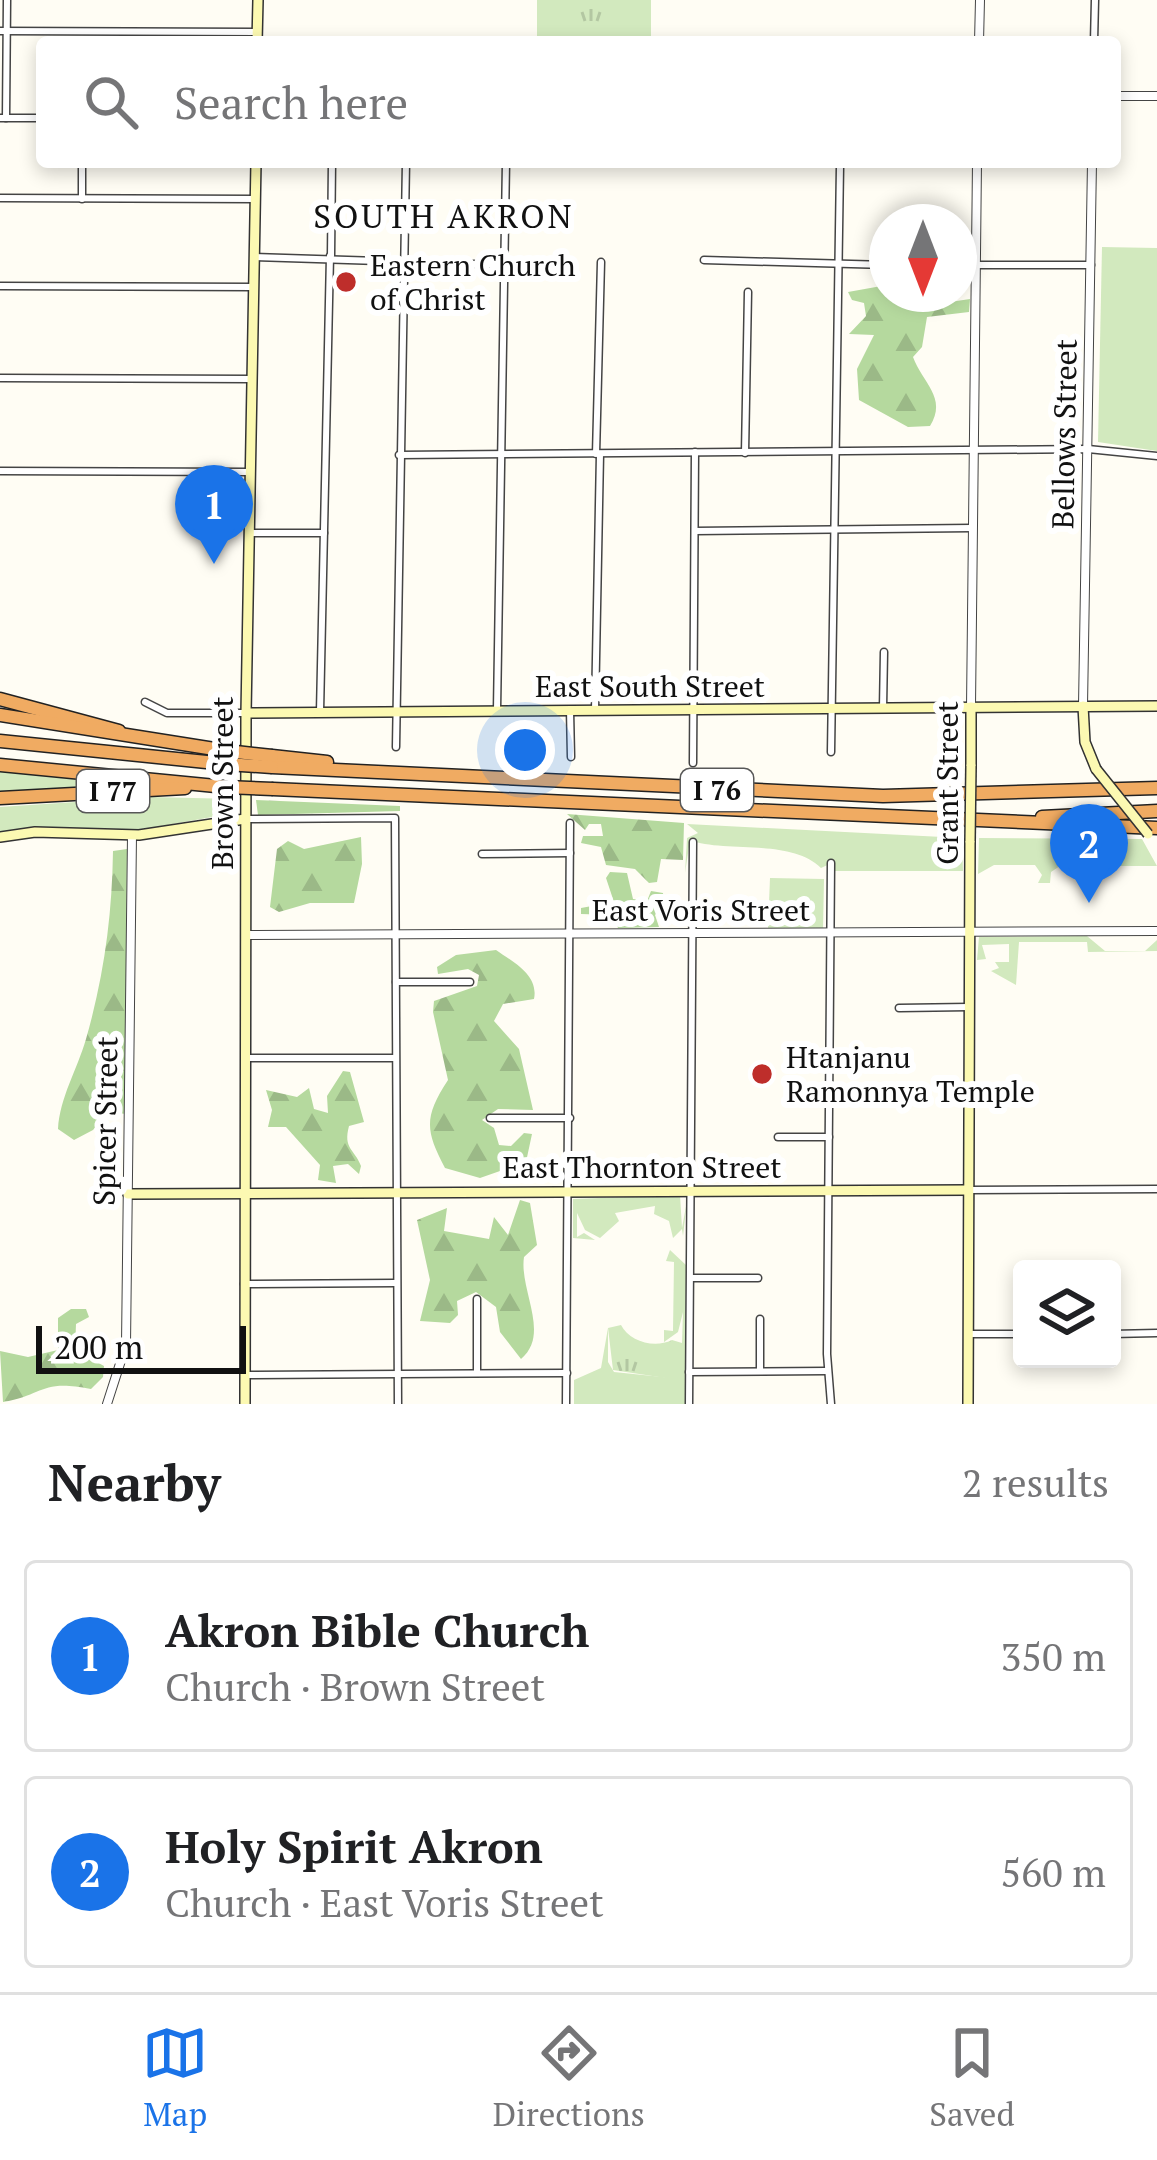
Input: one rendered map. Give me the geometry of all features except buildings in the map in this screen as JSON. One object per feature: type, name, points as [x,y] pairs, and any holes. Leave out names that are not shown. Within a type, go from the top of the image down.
[{"type":"highway","name":"I 77","points":[[0,699],[148,742]]},
{"type":"highway","points":[[0,715],[226,758]]},
{"type":"highway","points":[[0,741],[226,758]]},
{"type":"highway","name":"I 76","points":[[226,758],[370,771],[827,795],[1065,794],[1157,786]]},
{"type":"highway","name":"I 76","points":[[0,765],[226,787],[981,821],[1157,811]]},
{"type":"highway","name":"I 77","points":[[0,798],[226,787]]},
{"type":"highway","points":[[981,821],[1157,829]]},
{"type":"main road","points":[[257,36],[258,0]]},
{"type":"main road","name":"Brown Street","points":[[245,1404],[245,819],[256,168]]},
{"type":"main road","points":[[1084,706],[1085,742],[1096,769],[1157,844]]},
{"type":"main road","name":"East South Street","points":[[246,713],[1157,706]]},
{"type":"main road","name":"Grant Street","points":[[968,1404],[971,707]]},
{"type":"main road","points":[[0,837],[35,832],[132,835],[245,819]]},
{"type":"main road","name":"East Thornton Street","points":[[128,1194],[968,1190]]},
{"type":"street","points":[[7,0],[3,118],[36,118]]},
{"type":"street","points":[[979,36],[980,0]]},
{"type":"street","points":[[1094,36],[1095,0]]},
{"type":"street","points":[[3,31],[240,36]]},
{"type":"street","points":[[1121,96],[1157,96]]},
{"type":"street","points":[[82,168],[82,199]]},
{"type":"street","points":[[320,712],[332,168]]},
{"type":"street","points":[[396,747],[406,168]]},
{"type":"street","points":[[497,710],[506,168]]},
{"type":"street","points":[[831,752],[840,168]]},
{"type":"street","name":"Grant Street","points":[[976,204],[977,168]]},
{"type":"street","name":"Bellows Street","points":[[1084,706],[1092,168]]},
{"type":"street","points":[[0,199],[255,199]]},
{"type":"street","points":[[254,256],[504,265]]},
{"type":"street","points":[[704,260],[869,265]]},
{"type":"street","points":[[595,710],[601,262]]},
{"type":"street","points":[[977,265],[1090,266]]},
{"type":"street","points":[[0,286],[254,286]]},
{"type":"street","points":[[746,453],[748,292]]},
{"type":"street","name":"Grant Street","points":[[971,707],[974,312]]},
{"type":"street","points":[[0,378],[252,379]]},
{"type":"street","points":[[399,455],[1088,448],[1157,455]]},
{"type":"street","points":[[693,763],[695,452]]},
{"type":"street","points":[[0,471],[250,472]]},
{"type":"street","points":[[694,531],[972,528]]},
{"type":"street","points":[[249,533],[324,533]]},
{"type":"street","points":[[883,708],[884,652]]},
{"type":"street","name":"East South Street","points":[[145,702],[167,713],[246,713]]},
{"type":"street","points":[[570,710],[571,757]]},
{"type":"street","points":[[245,819],[395,818],[393,1192],[398,1404]]},
{"type":"street","points":[[566,1404],[570,823]]},
{"type":"street","name":"Spicer Street","points":[[107,1404],[126,1352],[132,835]]},
{"type":"street","points":[[689,1404],[693,842]]},
{"type":"street","points":[[482,854],[570,853]]},
{"type":"street","points":[[831,862],[827,1371],[831,1404]]},
{"type":"street","name":"East Voris Street","points":[[246,935],[1157,931]]},
{"type":"street","points":[[394,982],[470,982]]},
{"type":"street","points":[[899,1008],[969,1007]]},
{"type":"street","points":[[246,1058],[394,1058]]},
{"type":"street","points":[[490,1118],[570,1118]]},
{"type":"street","points":[[778,1137],[829,1137]]},
{"type":"street","name":"East Thornton Street","points":[[968,1190],[1157,1189]]},
{"type":"street","points":[[691,1278],[758,1278]]},
{"type":"street","points":[[244,1284],[395,1283]]},
{"type":"street","points":[[477,1299],[477,1373]]},
{"type":"street","points":[[760,1318],[760,1371]]},
{"type":"street","points":[[1121,1334],[1157,1333]]},
{"type":"street","points":[[968,1334],[1013,1334]]},
{"type":"street","points":[[689,1372],[827,1371]]},
{"type":"street","points":[[245,1375],[567,1373]]},
{"type":"green space","points":[[537,0],[651,0],[651,36],[537,36]]},
{"type":"green space","points":[[1102,247],[1157,248],[1157,451],[1098,442]]},
{"type":"green space","points":[[869,288],[869,312],[969,312],[927,317],[922,347],[913,357],[935,398],[930,426],[908,427],[859,400],[857,369],[874,335],[849,334],[866,316],[864,303],[852,300],[848,292]]},
{"type":"green space","points":[[0,770],[167,784],[0,793]]},
{"type":"green space","points":[[151,797],[236,799],[236,808],[229,814],[139,830],[41,827],[0,832],[0,807]]},
{"type":"green space","points":[[256,800],[400,806],[400,811],[258,815]]},
{"type":"green space","points":[[567,814],[684,823],[683,860],[661,859],[657,882],[649,883],[635,869],[606,865],[601,847],[581,843],[583,836],[603,836],[601,824],[589,824],[585,830]]},
{"type":"green space","points":[[687,824],[962,838],[963,871],[835,871],[834,862],[821,868],[775,849],[690,840],[685,873],[687,838],[698,833]]},
{"type":"green space","points":[[361,837],[362,864],[354,903],[310,903],[279,912],[270,907],[277,849],[288,841],[304,849]]},
{"type":"green space","points":[[979,838],[1142,839],[1157,866],[1060,866],[1051,872],[1050,883],[1038,883],[1042,875],[1035,865],[994,865],[978,874]]},
{"type":"green space","points":[[127,849],[125,1114],[109,1111],[93,1130],[74,1140],[58,1129],[59,1117],[98,992],[109,923],[113,851]]},
{"type":"green space","points":[[610,872],[627,873],[633,899],[647,901],[651,891],[663,893],[664,904],[655,915],[659,927],[618,928],[612,915],[581,914],[581,908],[614,902],[606,878]]},
{"type":"green space","points":[[770,878],[824,879],[823,930],[768,929]]},
{"type":"green space","points":[[1087,936],[1105,951],[1145,951],[1157,940],[1157,951],[1088,952],[1087,942],[1019,942],[1016,985],[991,971],[999,968],[995,962],[1009,962],[1009,944],[982,945],[986,959],[977,960],[979,937]]},
{"type":"green space","points":[[496,950],[533,983],[534,999],[503,1004],[494,1021],[519,1049],[533,1110],[498,1109],[482,1120],[494,1128],[499,1145],[511,1146],[524,1133],[532,1134],[526,1162],[480,1178],[445,1168],[431,1133],[431,1114],[448,1080],[433,1012],[434,1001],[477,986],[479,975],[468,969],[438,974],[437,967],[456,955]]},
{"type":"green space","points":[[343,1071],[350,1072],[364,1122],[349,1126],[348,1134],[348,1144],[361,1166],[359,1174],[348,1164],[333,1166],[336,1183],[318,1180],[320,1165],[286,1127],[268,1127],[272,1110],[266,1090],[297,1097],[309,1088],[314,1109],[328,1113],[327,1096]]},
{"type":"green space","points":[[680,1195],[682,1228],[687,1201],[683,1236],[682,1229],[673,1238],[669,1221],[654,1214],[655,1206],[615,1213],[619,1221],[600,1238],[585,1230],[577,1213],[577,1237],[584,1233],[595,1240],[573,1238],[573,1199]]},
{"type":"green space","points":[[520,1200],[530,1203],[537,1245],[524,1257],[534,1324],[530,1349],[521,1359],[500,1332],[496,1307],[476,1292],[457,1301],[458,1315],[450,1323],[420,1321],[430,1280],[417,1220],[447,1208],[444,1231],[489,1239],[494,1217],[508,1235]]},
{"type":"green space","points":[[670,1250],[687,1266],[685,1404],[574,1404],[574,1380],[601,1368],[608,1328],[608,1362],[614,1372],[672,1378],[672,1340],[682,1343],[683,1312],[678,1332],[664,1342],[664,1330],[673,1331],[674,1262],[666,1261]]},
{"type":"green space","points":[[71,1309],[86,1309],[89,1317],[76,1324],[75,1350],[104,1366],[103,1377],[91,1389],[52,1387],[3,1402],[0,1351],[28,1357],[58,1350],[58,1318]]},
{"type":"green space","points":[[621,1325],[643,1342],[672,1340],[672,1379],[613,1370],[608,1328]]},
{"type":"place","name":"Eastern Church of Christ","points":[[346,282]]},
{"type":"place","name":"Akron Bible Church","points":[[214,564]]},
{"type":"place","name":"Holy Spirit Akron","points":[[1089,903]]},
{"type":"place","name":"Htanjanu Ramonnya Temple","points":[[762,1074]]},
{"type":"district","name":"SOUTH AKRON","points":[[444,215]]}]
